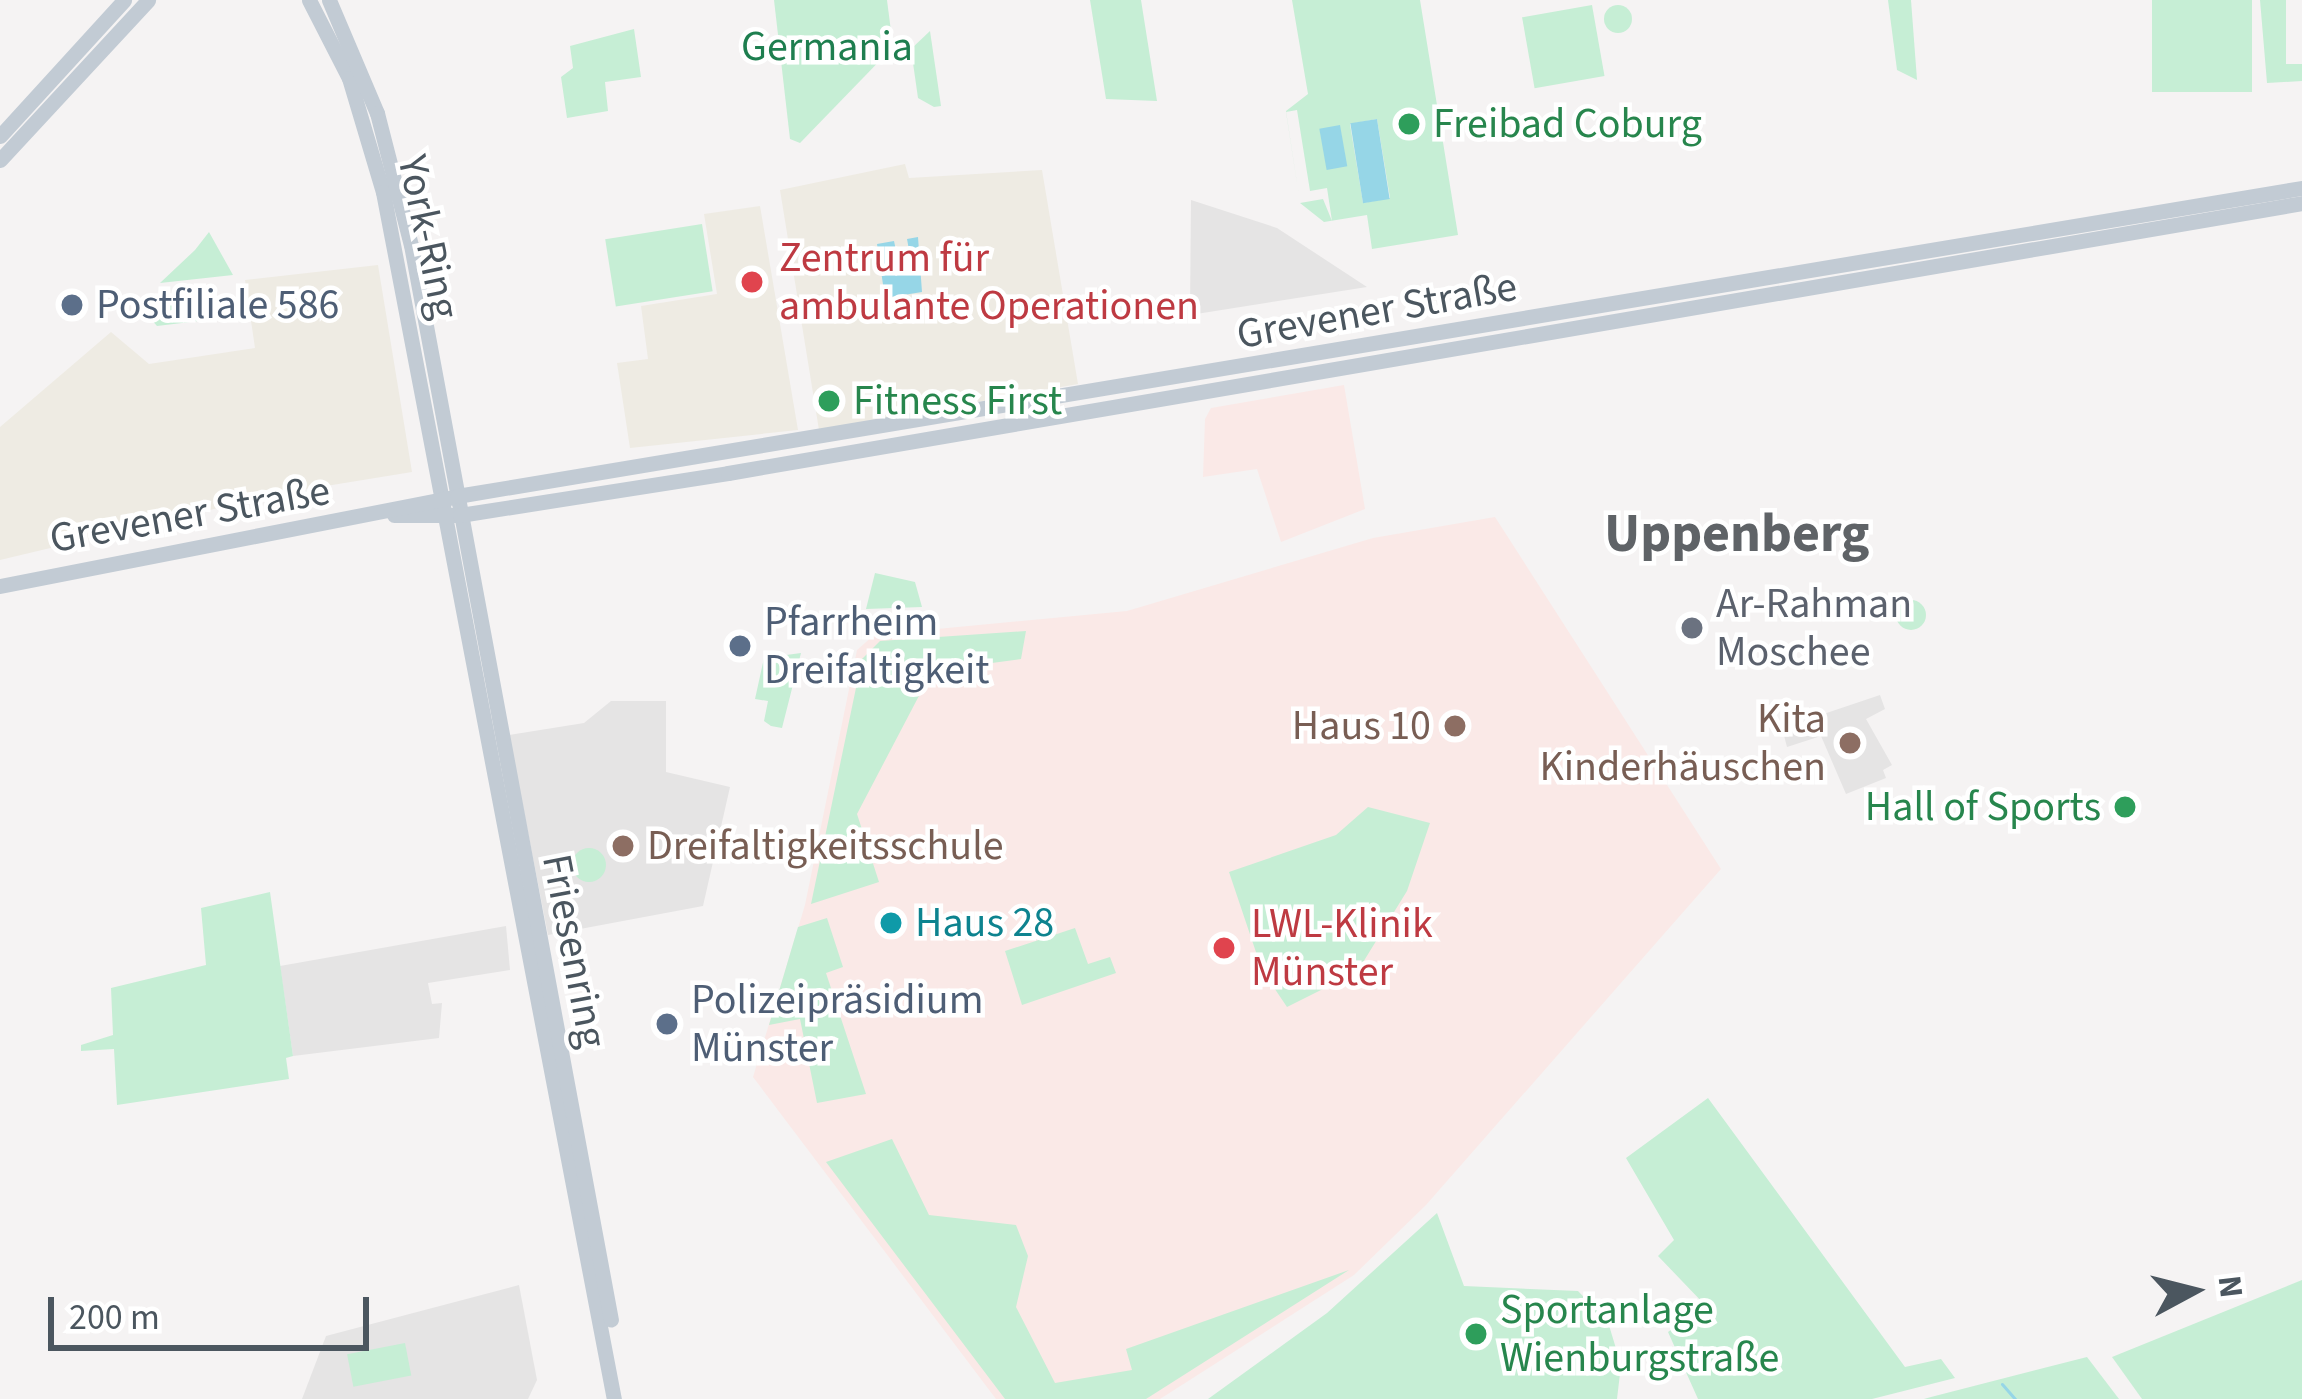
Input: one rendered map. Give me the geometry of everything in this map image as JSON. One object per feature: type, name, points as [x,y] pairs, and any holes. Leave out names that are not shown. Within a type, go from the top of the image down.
[{"type":"main road","points":[[0,136],[124,0]]},
{"type":"main road","points":[[0,160],[148,0]]},
{"type":"main road","name":"York-Ring","points":[[309,0],[338,52],[375,155],[440,508]]},
{"type":"main road","name":"York-Ring","points":[[329,0],[387,145],[460,515]]},
{"type":"main road","name":"Grevener Straße","points":[[0,586],[440,508],[457,496],[2302,188]]},
{"type":"main road","name":"Grevener Straße","points":[[440,508],[460,515],[1515,343],[2302,203]]},
{"type":"main road","name":"Friesenring","points":[[440,508],[614,1399]]},
{"type":"main road","name":"Friesenring","points":[[460,515],[624,1399]]},
{"type":"shaded area","points":[[905,164],[909,178],[1042,170],[1078,384],[819,430],[780,190]]},
{"type":"shaded area","points":[[1191,200],[1277,228],[1367,287],[1190,315]]},
{"type":"shaded area","points":[[760,206],[798,430],[630,448],[617,363],[648,359],[641,306],[717,294],[704,214]]},
{"type":"shaded area","points":[[378,265],[412,472],[277,494],[0,560],[0,427],[111,332],[149,364],[255,348],[245,280]]},
{"type":"shaded area","points":[[1344,385],[1365,509],[1281,542],[1257,469],[1203,477],[1205,419],[1211,408]]},
{"type":"shaded area","name":"LWL-Klinik Münster","points":[[1495,517],[1721,869],[1426,1205],[1354,1275],[1160,1399],[996,1399],[753,1077],[805,905],[857,650],[874,635],[1127,611],[1373,538]]},
{"type":"shaded area","name":"Kita Kinderhäuschen","points":[[1880,695],[1885,709],[1866,719],[1892,765],[1883,770],[1886,778],[1846,794],[1821,736],[1787,747],[1782,728]]},
{"type":"shaded area","name":"Dreifaltigkeitsschule","points":[[611,701],[666,701],[666,772],[730,787],[703,906],[548,935],[509,735],[584,723]]},
{"type":"shaded area","points":[[506,926],[510,970],[428,983],[432,1004],[442,1003],[439,1038],[293,1056],[280,966]]},
{"type":"shaded area","points":[[519,1285],[537,1380],[528,1399],[302,1399],[326,1336]]},
{"type":"green space","name":"Germania","points":[[774,0],[887,0],[893,47],[800,143],[790,139]]},
{"type":"green space","points":[[1090,0],[1141,0],[1157,101],[1106,99]]},
{"type":"green space","name":"Freibad Coburg","points":[[1292,0],[1420,0],[1458,235],[1372,249],[1367,215],[1332,221],[1327,188],[1310,191],[1297,110],[1286,112],[1308,94]],"holes":[[[1377,119],[1390,198],[1363,203],[1350,124]]]},
{"type":"green space","points":[[1888,0],[1911,0],[1917,80],[1897,70]]},
{"type":"green space","points":[[2152,0],[2252,0],[2252,92],[2152,92]]},
{"type":"green space","points":[[2260,0],[2286,0],[2286,64],[2302,64],[2302,81],[2267,83]]},
{"type":"green space","points":[[1592,5],[1605,76],[1535,88],[1522,17]]},
{"type":"green space","points":[[1618,5],[1628,9],[1632,19],[1628,29],[1618,33],[1608,29],[1604,19],[1608,9]]},
{"type":"green space","points":[[634,29],[641,77],[605,82],[608,111],[567,118],[561,77],[573,68],[570,46]]},
{"type":"green space","points":[[930,31],[941,106],[934,107],[918,98],[911,49]]},
{"type":"green space","points":[[1323,199],[1332,221],[1324,222],[1300,203]]},
{"type":"green space","points":[[702,224],[713,291],[616,306],[605,239]]},
{"type":"green space","points":[[209,232],[233,275],[160,283],[195,250]]},
{"type":"green space","points":[[212,291],[215,319],[157,326],[144,311],[160,298]]},
{"type":"green space","points":[[875,573],[915,582],[922,607],[866,609]]},
{"type":"green space","points":[[1911,600],[1922,604],[1926,615],[1922,626],[1911,630],[1900,626],[1896,615],[1900,604]]},
{"type":"green space","points":[[1026,631],[1021,659],[932,671],[857,814],[879,882],[811,904],[862,659],[880,641]]},
{"type":"green space","points":[[801,653],[782,728],[771,726],[764,721],[768,701],[755,699],[764,658]]},
{"type":"green space","points":[[1368,807],[1430,823],[1407,891],[1357,972],[1287,1007],[1262,970],[1229,872],[1336,835]]},
{"type":"green space","points":[[589,848],[601,853],[606,865],[601,877],[589,882],[577,877],[572,865],[577,853]]},
{"type":"green space","points":[[270,892],[293,1056],[286,1058],[289,1079],[117,1105],[114,1049],[81,1051],[81,1045],[113,1035],[111,988],[206,965],[201,908]]},
{"type":"green space","points":[[827,918],[843,967],[826,973],[866,1094],[817,1103],[800,1019],[769,1025],[798,927]]},
{"type":"green space","points":[[1075,928],[1088,964],[1110,957],[1116,973],[1022,1005],[1005,951]]},
{"type":"green space","points":[[1708,1098],[1905,1367],[1941,1359],[1955,1378],[1872,1399],[1698,1399],[1668,1332],[1705,1305],[1658,1256],[1674,1240],[1626,1158]]},
{"type":"green space","points":[[892,1139],[929,1215],[1016,1225],[1028,1256],[1016,1307],[1055,1383],[1132,1370],[1126,1349],[1349,1270],[1146,1399],[1005,1399],[826,1162]]},
{"type":"green space","name":"Sportanlage Wienburgstraße","points":[[1437,1213],[1464,1286],[1578,1291],[1608,1322],[1621,1365],[1617,1399],[1208,1399],[1327,1313]]},
{"type":"green space","points":[[2302,1280],[2302,1399],[2142,1399],[2112,1357]]},
{"type":"green space","points":[[405,1343],[411,1375],[353,1387],[347,1354]]},
{"type":"green space","points":[[2087,1357],[2119,1399],[1924,1399],[1931,1397]]},
{"type":"water","points":[[1377,119],[1390,199],[1363,203],[1350,123]]},
{"type":"water","points":[[1340,125],[1347,166],[1327,170],[1319,129]]},
{"type":"water","points":[[918,237],[922,292],[885,298],[877,244],[894,241],[900,269],[912,266],[907,239]]},
{"type":"waterway","points":[[2002,1384],[2015,1399]]},
{"type":"place","name":"Freibad Coburg","points":[[1409,124]]},
{"type":"place","name":"Zentrum für ambulante Operationen","points":[[752,282]]},
{"type":"place","name":"Postfiliale 586","points":[[72,305]]},
{"type":"place","name":"Fitness First","points":[[829,401]]},
{"type":"place","name":"Ar-Rahman Moschee","points":[[1692,628]]},
{"type":"place","name":"Pfarrheim Dreifaltigkeit","points":[[740,646]]},
{"type":"place","name":"Haus 10","points":[[1455,726]]},
{"type":"place","name":"Kita Kinderhäuschen","points":[[1850,743]]},
{"type":"place","name":"Hall of Sports","points":[[2125,807]]},
{"type":"place","name":"Dreifaltigkeitsschule","points":[[623,846]]},
{"type":"place","name":"Haus 28","points":[[891,923]]},
{"type":"place","name":"LWL-Klinik Münster","points":[[1224,948]]},
{"type":"place","name":"Polizeipräsidium Münster","points":[[667,1024]]},
{"type":"place","name":"Sportanlage Wienburgstraße","points":[[1476,1334]]},
{"type":"district","name":"Uppenberg","points":[[1737,535]]}]
